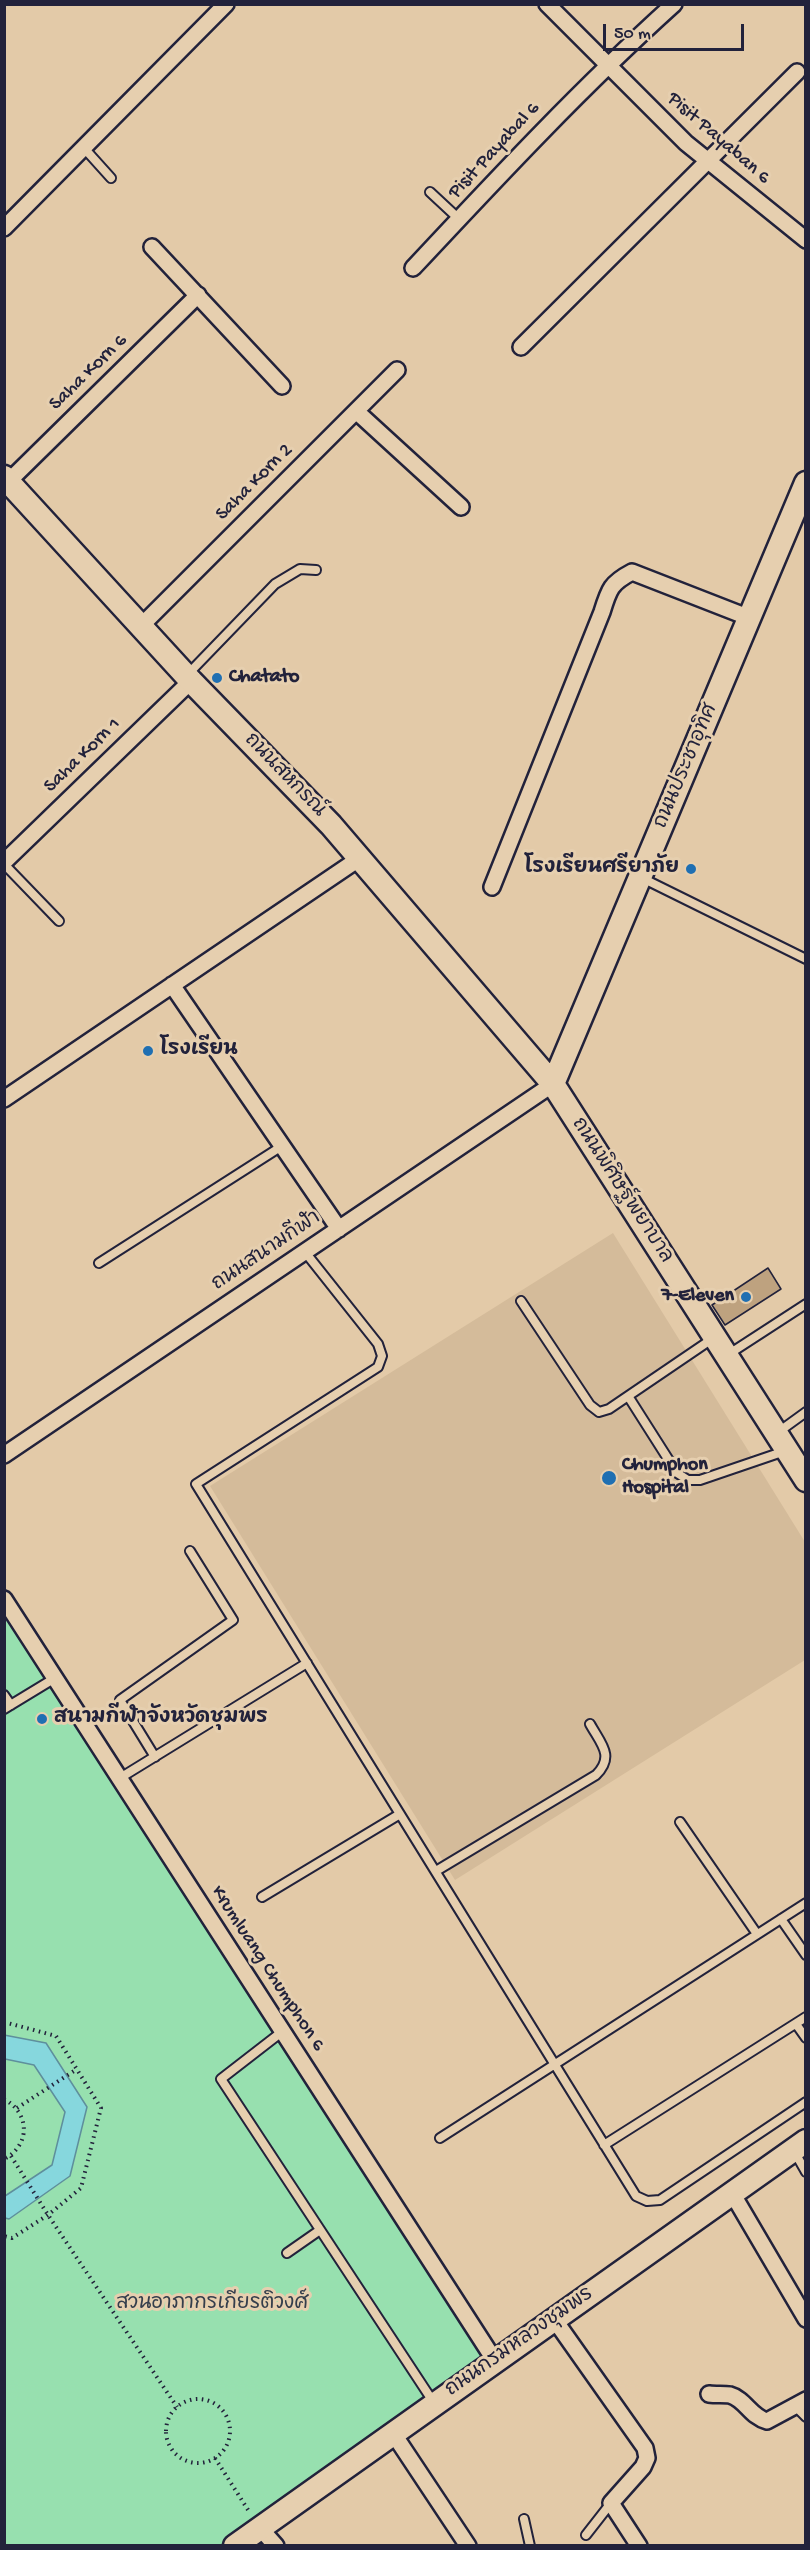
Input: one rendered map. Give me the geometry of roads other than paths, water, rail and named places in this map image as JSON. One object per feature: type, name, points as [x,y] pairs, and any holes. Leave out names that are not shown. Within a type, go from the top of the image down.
[{"type":"street","points":[[4,228],[226,4]]},
{"type":"street","name":"Pisit Payaban 6","points":[[547,4],[686,143],[806,240]]},
{"type":"street","name":"Pisit Payabal 6","points":[[413,268],[608,63],[674,4]]},
{"type":"street","points":[[521,347],[797,72]]},
{"type":"street","points":[[152,247],[282,386]]},
{"type":"street","name":"Saha Korn 6","points":[[7,479],[198,295]]},
{"type":"street","name":"Saha Korn 2","points":[[142,625],[397,370]]},
{"type":"street","points":[[356,411],[461,507]]},
{"type":"street","name":"ถนนสหกรณ์","points":[[7,479],[189,678],[331,825],[553,1084]]},
{"type":"street","name":"ถนนประชาอุทิศ","points":[[553,1084],[806,483]]},
{"type":"street","points":[[492,887],[609,590],[618,579],[632,572],[750,618]]},
{"type":"street","name":"Saha Korn 1","points":[[4,863],[189,678]]},
{"type":"street","points":[[4,1100],[360,858]]},
{"type":"street","points":[[172,985],[339,1229]]},
{"type":"street","name":"ถนนสนามกีฬา","points":[[4,1455],[553,1084]]},
{"type":"street","name":"ถนนพิศิษฐ์พยาบาล","points":[[553,1084],[806,1480]]},
{"type":"street","name":"Krumluang Chumphon 6","points":[[4,1599],[495,2361]]},
{"type":"street","name":"ถนนกรมหลวงชุมพร","points":[[235,2546],[799,2145]]},
{"type":"street","points":[[732,2193],[806,2319]]},
{"type":"street","points":[[554,2319],[645,2448],[647,2458],[643,2467],[610,2504],[639,2546]]},
{"type":"street","points":[[709,2394],[730,2395],[738,2398],[758,2418],[767,2421],[802,2408]]},
{"type":"street","points":[[393,2433],[468,2546]]},
{"type":"street","points":[[260,2528],[276,2546]]},
{"type":"lane","points":[[84,148],[111,178]]},
{"type":"lane","points":[[430,192],[459,219]]},
{"type":"lane","points":[[189,678],[275,584],[300,569],[316,570]]},
{"type":"lane","points":[[4,863],[59,921]]},
{"type":"lane","points":[[641,877],[806,959]]},
{"type":"lane","points":[[99,1263],[282,1146]]},
{"type":"lane","points":[[305,1252],[378,1344],[382,1356],[378,1367],[196,1484],[636,2196],[647,2201],[660,2200],[806,2102]]},
{"type":"lane","points":[[521,1301],[590,1405],[599,1412],[609,1409],[628,1396],[720,1346],[806,1304]]},
{"type":"lane","points":[[628,1396],[677,1473],[688,1480],[700,1480],[781,1442],[806,1412]]},
{"type":"lane","points":[[155,1757],[120,1700],[233,1620],[190,1551]]},
{"type":"lane","points":[[120,1778],[307,1663]]},
{"type":"lane","points":[[4,1695],[8,1707],[55,1678]]},
{"type":"lane","points":[[436,1871],[596,1775],[605,1766],[607,1755],[590,1724]]},
{"type":"lane","points":[[262,1897],[400,1814]]},
{"type":"lane","points":[[680,1822],[758,1934]]},
{"type":"lane","points":[[440,2138],[806,1903]]},
{"type":"lane","points":[[781,1919],[806,1955]]},
{"type":"lane","points":[[604,2145],[806,2017]]},
{"type":"lane","points":[[796,2024],[806,2038]]},
{"type":"lane","points":[[283,2031],[221,2079],[435,2404]]},
{"type":"lane","points":[[799,2145],[806,2172]]},
{"type":"lane","points":[[287,2253],[320,2230]]},
{"type":"lane","points":[[586,2535],[610,2504]]},
{"type":"lane","points":[[524,2519],[530,2546]]},
{"type":"water","points":[[4,2035],[46,2043],[87,2107],[70,2176],[9,2219],[5,2218],[5,2196],[52,2165],[65,2112],[34,2065],[5,2059]]},
{"type":"place","name":"Chatato","points":[[217,678]]},
{"type":"place","name":"โรงเรียนศรียาภัย","points":[[691,869]]},
{"type":"place","name":"โรงเรียน","points":[[148,1051]]},
{"type":"place","name":"7-Eleven","points":[[746,1297]]},
{"type":"place","name":"Chumphon Hospital","points":[[609,1478]]},
{"type":"place","name":"สนามกีฬาจังหวัดชุมพร","points":[[42,1719]]},
{"type":"park label","name":"สวนอาภากรเกียรติวงศ์","points":[[212,2305]]}]
